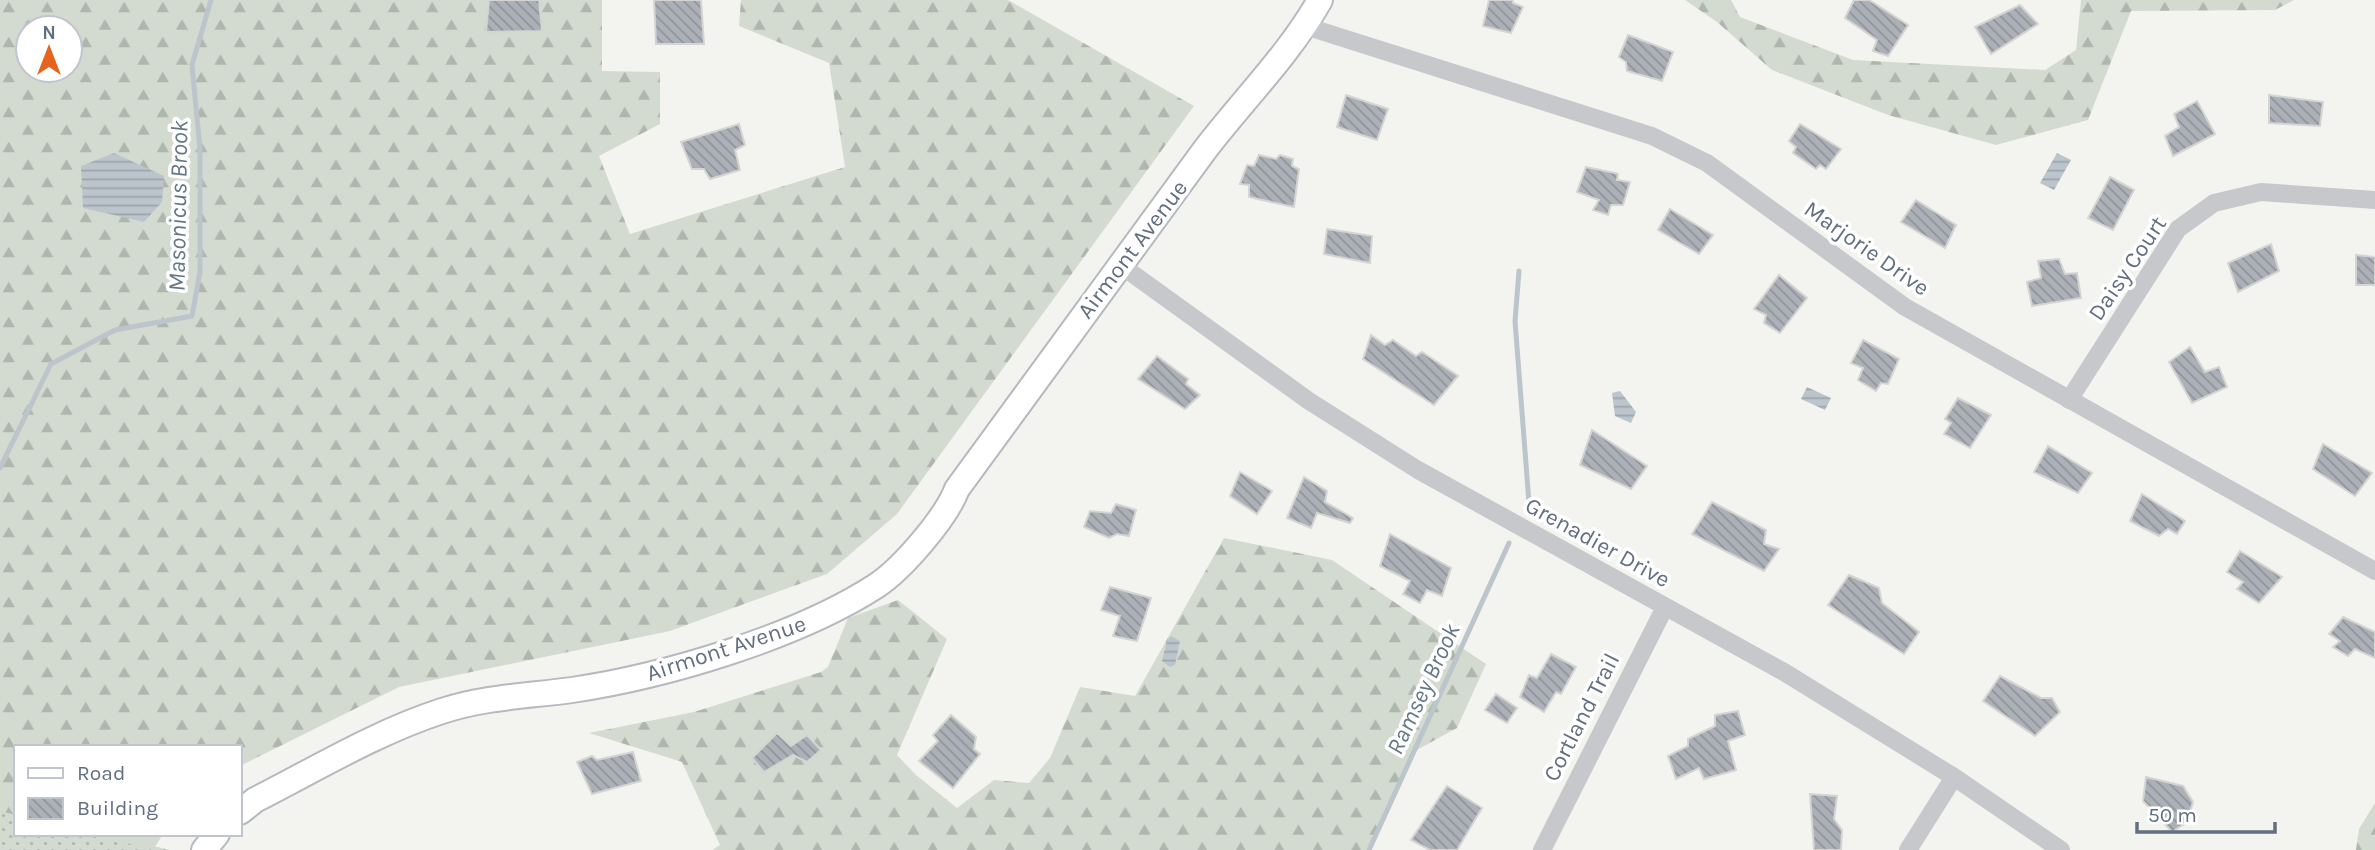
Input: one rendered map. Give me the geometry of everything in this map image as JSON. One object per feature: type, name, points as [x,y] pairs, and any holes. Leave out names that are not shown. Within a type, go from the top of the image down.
[{"type":"street","name":"Airmont Avenue","points":[[242,811],[267,794],[407,724],[442,711],[516,695],[610,683],[663,670],[776,636],[880,584],[937,525],[951,506],[957,489],[1119,264],[1216,136],[1306,26],[1320,0]]},
{"type":"street","name":"Marjorie Drive","points":[[1306,26],[1652,136],[1707,163],[1905,307],[2375,571]]},
{"type":"street","name":"Daisy Court","points":[[2069,400],[2178,229],[2214,203],[2261,192],[2375,200]]},
{"type":"street","name":"Grenadier Drive","points":[[1119,264],[1309,401],[1418,470],[1784,672],[1954,777],[2061,850]]},
{"type":"street","name":"Cortland Trail","points":[[1542,850],[1665,607]]},
{"type":"street","points":[[1908,850],[1954,777]]},
{"type":"street","points":[[204,850],[215,836]]},
{"type":"green space","points":[[0,0],[602,0],[602,71],[660,72],[660,124],[599,156],[630,234],[845,167],[829,63],[739,26],[741,0],[1008,0],[1194,106],[897,514],[827,574],[670,631],[399,687],[242,765],[242,745],[14,745],[14,814],[0,811]]},
{"type":"green space","points":[[1685,0],[1731,0],[1740,17],[1853,60],[2045,70],[2076,50],[2081,0],[2294,0],[2275,10],[2131,11],[2088,120],[1996,145],[1888,115],[1772,70],[1717,22]]},
{"type":"green space","points":[[1224,538],[1332,560],[1486,664],[1457,728],[1415,751],[1369,850],[712,850],[720,845],[682,762],[589,733],[694,712],[821,672],[828,667],[848,618],[898,600],[947,639],[897,755],[916,775],[957,808],[994,780],[1029,783],[1050,758],[1080,687],[1135,696]]},
{"type":"green space","points":[[2375,803],[2375,850],[2356,850],[2359,829]]},
{"type":"green space","points":[[0,809],[14,812],[14,836],[113,836],[170,850],[0,850]]},
{"type":"green space","points":[[100,836],[162,836],[153,850]]},
{"type":"shaded area","points":[[114,153],[164,176],[162,202],[144,222],[83,208],[81,166]]},
{"type":"shaded area","points":[[2057,153],[2071,160],[2054,190],[2040,183]]},
{"type":"shaded area","points":[[1807,387],[1831,398],[1825,410],[1801,399]]},
{"type":"shaded area","points":[[1620,391],[1636,412],[1631,423],[1615,416],[1612,393]]},
{"type":"shaded area","points":[[1171,636],[1180,641],[1175,665],[1170,667],[1162,661],[1167,640]]},
{"type":"building","points":[[489,0],[539,0],[542,31],[486,32]]},
{"type":"building","points":[[654,0],[701,0],[704,44],[656,44]]},
{"type":"building","points":[[1489,0],[1513,0],[1513,3],[1523,7],[1511,33],[1483,26]]},
{"type":"building","points":[[1854,0],[1869,0],[1908,25],[1888,56],[1873,51],[1877,40],[1845,18]]},
{"type":"building","points":[[2020,5],[2038,24],[1991,54],[1975,27]]},
{"type":"building","points":[[1628,35],[1673,52],[1662,81],[1627,71],[1626,62],[1619,57]]},
{"type":"building","points":[[1346,95],[1388,109],[1377,140],[1337,127]]},
{"type":"building","points":[[2269,95],[2323,102],[2320,126],[2269,123]]},
{"type":"building","points":[[2197,101],[2215,134],[2173,156],[2165,136],[2179,127],[2174,114]]},
{"type":"building","points":[[739,124],[745,145],[735,150],[740,170],[710,179],[704,169],[692,169],[681,142]]},
{"type":"building","points":[[1800,124],[1841,149],[1826,169],[1820,165],[1816,169],[1793,153],[1796,147],[1789,141]]},
{"type":"building","points":[[1259,155],[1276,159],[1280,155],[1293,159],[1292,166],[1299,169],[1294,207],[1249,197],[1249,185],[1240,184],[1247,165],[1254,166]]},
{"type":"building","points":[[1586,167],[1618,174],[1617,180],[1630,182],[1623,205],[1611,205],[1608,215],[1593,210],[1599,200],[1577,192]]},
{"type":"building","points":[[2110,177],[2134,190],[2113,230],[2088,218]]},
{"type":"building","points":[[1916,200],[1956,225],[1945,248],[1901,222]]},
{"type":"building","points":[[1670,209],[1713,235],[1699,254],[1658,230]]},
{"type":"building","points":[[1327,229],[1372,236],[1370,263],[1324,254]]},
{"type":"building","points":[[2271,244],[2279,271],[2238,292],[2228,263]]},
{"type":"building","points":[[2356,255],[2375,257],[2375,285],[2356,285]]},
{"type":"building","points":[[2059,259],[2065,274],[2077,273],[2081,298],[2032,306],[2027,282],[2041,278],[2038,261]]},
{"type":"building","points":[[1779,275],[1807,298],[1780,333],[1764,323],[1766,315],[1754,309]]},
{"type":"building","points":[[1371,335],[1385,345],[1393,340],[1416,356],[1422,352],[1458,376],[1434,405],[1363,359]]},
{"type":"building","points":[[1863,340],[1899,359],[1888,384],[1881,383],[1876,391],[1858,380],[1863,368],[1851,363]]},
{"type":"building","points":[[2190,347],[2205,372],[2219,367],[2227,387],[2192,403],[2169,362]]},
{"type":"building","points":[[1157,356],[1188,379],[1186,384],[1200,395],[1185,409],[1138,379]]},
{"type":"building","points":[[1958,398],[1991,415],[1970,448],[1944,434],[1951,423],[1945,419]]},
{"type":"building","points":[[1592,430],[1647,466],[1631,489],[1580,465]]},
{"type":"building","points":[[2323,444],[2372,473],[2355,496],[2313,469]]},
{"type":"building","points":[[2048,446],[2092,473],[2078,493],[2034,472]]},
{"type":"building","points":[[1240,472],[1272,491],[1257,514],[1230,496]]},
{"type":"building","points":[[1304,477],[1327,491],[1325,502],[1353,518],[1350,523],[1317,513],[1311,528],[1287,518]]},
{"type":"building","points":[[2142,494],[2185,521],[2177,534],[2168,529],[2159,536],[2130,521]]},
{"type":"building","points":[[1712,502],[1766,530],[1764,544],[1779,549],[1764,571],[1692,534]]},
{"type":"building","points":[[1116,504],[1136,510],[1129,536],[1117,534],[1109,538],[1084,527],[1090,511],[1111,513]]},
{"type":"building","points":[[1390,534],[1451,568],[1442,596],[1427,590],[1420,603],[1403,594],[1410,581],[1380,566]]},
{"type":"building","points":[[2240,551],[2282,577],[2259,603],[2237,589],[2243,582],[2227,572]]},
{"type":"building","points":[[1849,575],[1879,588],[1882,603],[1919,632],[1904,654],[1828,605]]},
{"type":"building","points":[[1110,587],[1151,598],[1137,641],[1113,636],[1120,616],[1101,610]]},
{"type":"building","points":[[2343,617],[2375,632],[2375,658],[2355,649],[2348,656],[2333,647],[2340,641],[2329,634]]},
{"type":"building","points":[[1551,654],[1576,667],[1561,694],[1556,692],[1544,712],[1520,697],[1529,675],[1537,678]]},
{"type":"building","points":[[2000,676],[2041,698],[2052,698],[2060,712],[2035,736],[1983,701]]},
{"type":"building","points":[[1496,694],[1517,708],[1507,723],[1485,710]]},
{"type":"building","points":[[1738,711],[1745,735],[1728,741],[1736,770],[1704,779],[1699,768],[1676,779],[1668,756],[1688,746],[1688,739],[1715,726],[1715,715]]},
{"type":"building","points":[[951,715],[976,737],[974,749],[980,754],[953,788],[919,761],[938,741],[933,735]]},
{"type":"building","points":[[777,733],[791,746],[807,735],[821,750],[807,762],[793,755],[764,772],[752,758]]},
{"type":"building","points":[[633,752],[641,781],[592,794],[577,762],[592,756],[597,760]]},
{"type":"building","points":[[2146,777],[2183,786],[2193,802],[2187,822],[2172,832],[2143,801]]},
{"type":"building","points":[[1447,786],[1482,808],[1457,850],[1430,850],[1411,840]]},
{"type":"building","points":[[1810,794],[1837,796],[1834,819],[1842,830],[1841,850],[1814,850]]},
{"type":"waterway","name":"Masonicus Brook","points":[[0,468],[51,364],[115,330],[192,316],[200,272],[200,149],[192,65],[211,0]]},
{"type":"waterway","name":"Ramsey Brook","points":[[1519,271],[1515,321],[1529,503]]},
{"type":"waterway","name":"Ramsey Brook","points":[[1369,850],[1509,543]]}]
